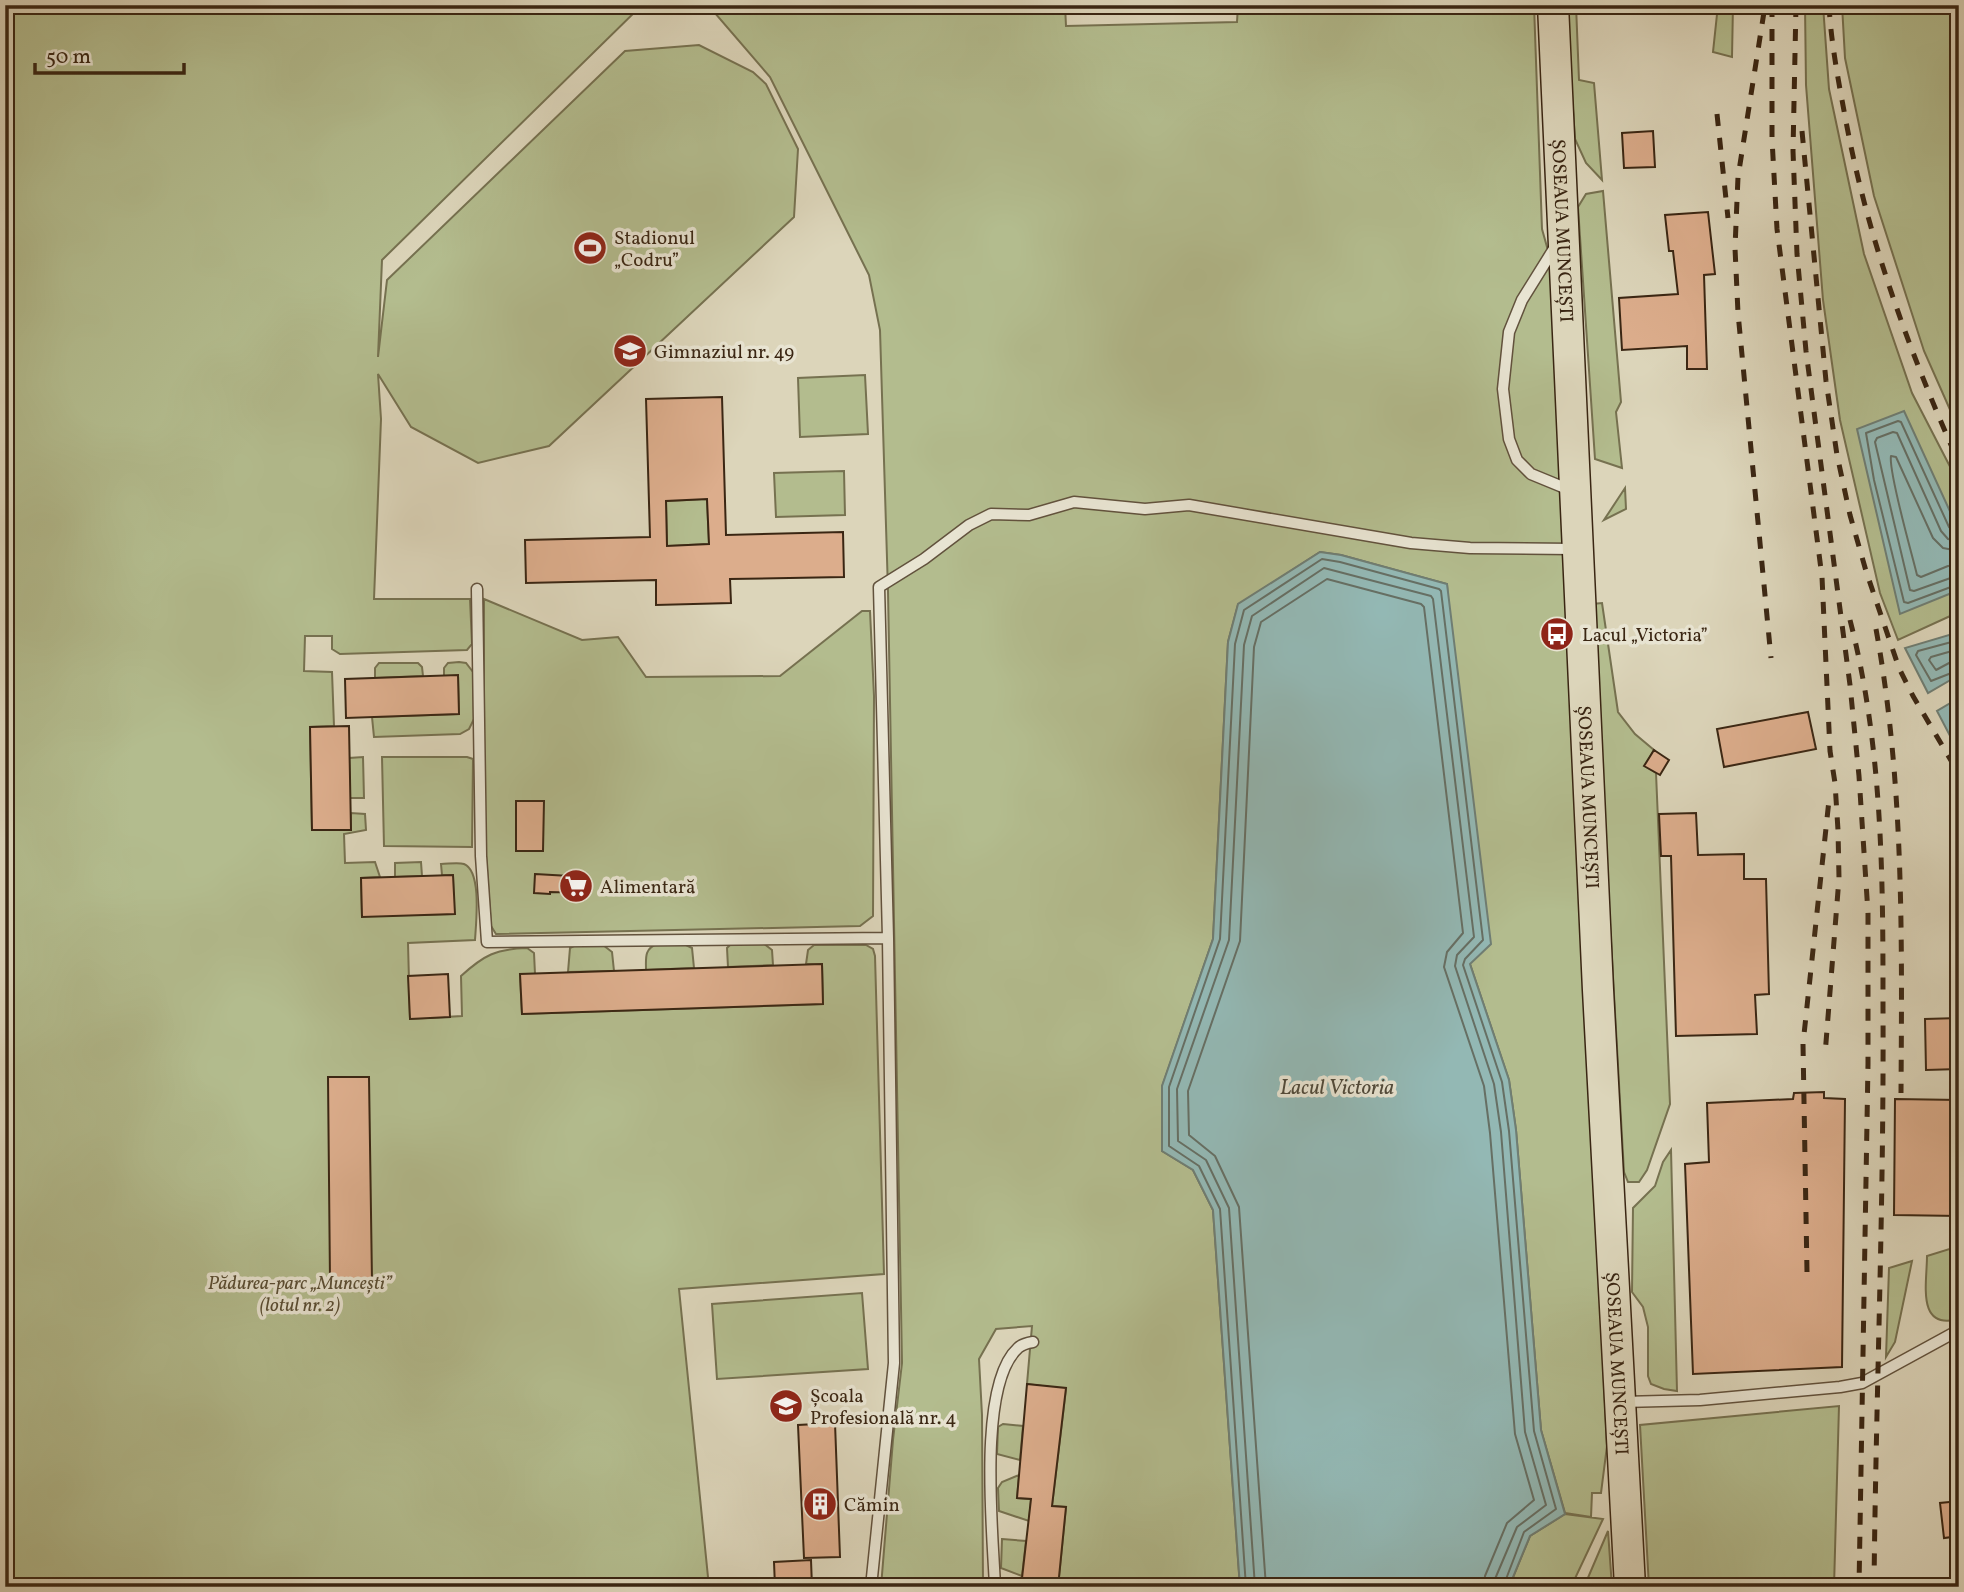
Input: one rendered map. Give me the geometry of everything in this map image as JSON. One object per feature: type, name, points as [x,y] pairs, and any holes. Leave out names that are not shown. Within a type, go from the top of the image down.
[{"type":"main road","name":"ȘOSEAUA MUNCEȘTI","points":[[1553,5],[1577,549],[1630,1587]]},
{"type":"lane","points":[[1563,235],[1522,300],[1509,332],[1503,389],[1509,439],[1517,460],[1531,474],[1575,492]]},
{"type":"lane","points":[[871,1587],[894,1363],[888,938],[878,587],[924,559],[969,525],[991,514],[1028,515],[1074,502],[1145,509],[1189,505],[1411,544],[1470,548],[1577,549]]},
{"type":"lane","points":[[477,589],[480,816],[487,942],[888,938]]},
{"type":"lane","points":[[1619,1402],[1700,1400],[1862,1383],[1959,1330]]},
{"type":"lane","points":[[995,1587],[991,1433],[1000,1382],[1010,1356],[1020,1345],[1033,1342]]},
{"type":"green space","name":"Pădurea-parc „Muncești” (lotul nr. 2)","points":[[5,5],[642,5],[382,260],[378,357],[387,280],[625,51],[699,45],[753,72],[766,84],[798,149],[794,217],[549,446],[478,463],[411,427],[378,374],[381,419],[374,599],[470,599],[472,644],[467,650],[340,654],[332,649],[332,636],[305,636],[304,671],[332,672],[334,726],[310,727],[312,830],[351,830],[351,813],[365,814],[366,830],[344,834],[345,863],[375,862],[380,877],[361,878],[362,916],[454,914],[453,876],[442,875],[441,864],[464,864],[473,876],[477,898],[475,940],[408,943],[410,1019],[462,1016],[461,976],[484,958],[507,950],[527,948],[534,953],[535,974],[520,975],[522,1014],[823,1004],[822,964],[806,964],[808,950],[814,945],[866,945],[873,949],[884,1274],[679,1289],[709,1587],[5,1587]]},
{"type":"green space","points":[[708,5],[1065,5],[1066,26],[1237,22],[1238,5],[1534,5],[1542,229],[1554,272],[1562,500],[1607,1446],[1601,1493],[1592,1493],[1591,1517],[1565,1513],[1541,1430],[1516,1130],[1509,1080],[1470,964],[1447,584],[1341,555],[1320,552],[1238,605],[1228,642],[1213,939],[1162,1087],[1162,1151],[1193,1170],[1213,1210],[1240,1587],[1058,1587],[1066,1507],[1052,1506],[1066,1389],[1027,1384],[1032,1326],[996,1329],[979,1359],[983,1587],[881,1587],[902,1363],[888,591],[880,330],[869,275],[770,77]]},
{"type":"green space","points":[[1566,5],[1576,5],[1579,80],[1594,83],[1602,180],[1586,163],[1575,139]]},
{"type":"green space","points":[[1718,5],[1733,5],[1732,57],[1713,52]]},
{"type":"green space","points":[[1805,5],[1823,5],[1829,89],[1864,254],[1912,393],[1959,484],[1959,612],[1898,640],[1880,593],[1840,420],[1823,300],[1806,85]]},
{"type":"green space","points":[[1842,5],[1959,5],[1959,430],[1924,351],[1874,196],[1845,58]]},
{"type":"green space","points":[[1603,191],[1621,402],[1616,412],[1622,468],[1595,459],[1578,207],[1586,194]]},
{"type":"green space","points":[[865,375],[868,434],[800,437],[798,378]]},
{"type":"green space","points":[[844,471],[845,515],[776,517],[774,473]]},
{"type":"green space","points":[[1625,488],[1626,509],[1604,520]]},
{"type":"green space","points":[[707,499],[709,544],[667,546],[666,501]]},
{"type":"green space","points":[[484,599],[582,640],[618,637],[646,677],[780,676],[862,611],[870,611],[874,696],[873,916],[860,926],[496,934],[491,926],[484,827]]},
{"type":"green space","points":[[1602,603],[1618,712],[1635,734],[1654,750],[1645,766],[1656,773],[1670,1104],[1647,1170],[1639,1182],[1628,1182],[1624,1172],[1592,604]]},
{"type":"green space","points":[[379,663],[418,663],[422,667],[423,676],[375,678],[375,668]]},
{"type":"green space","points":[[448,663],[466,663],[473,672],[474,719],[469,729],[460,734],[374,737],[372,717],[459,714],[458,676],[444,676],[444,668]]},
{"type":"green space","points":[[363,757],[364,798],[350,798],[349,758]]},
{"type":"green space","points":[[382,757],[473,759],[472,847],[384,846]]},
{"type":"green space","points":[[421,862],[422,876],[395,877],[395,863]]},
{"type":"green space","points":[[763,943],[772,950],[773,965],[728,967],[727,948],[731,944]]},
{"type":"green space","points":[[657,944],[686,945],[692,948],[694,968],[646,970],[648,951]]},
{"type":"green space","points":[[603,945],[612,952],[614,971],[568,972],[570,948]]},
{"type":"green space","points":[[1671,1150],[1677,1391],[1651,1384],[1648,1376],[1648,1327],[1643,1307],[1632,1292],[1633,1208],[1655,1186],[1663,1162]]},
{"type":"green space","points":[[1959,1246],[1959,1319],[1945,1321],[1936,1318],[1927,1302],[1927,1256]]},
{"type":"green space","points":[[1912,1261],[1895,1342],[1886,1357],[1889,1268]]},
{"type":"green space","points":[[862,1293],[868,1369],[717,1379],[712,1304]]},
{"type":"green space","points":[[1839,1406],[1834,1587],[1649,1587],[1640,1425]]},
{"type":"green space","points":[[1003,1424],[1023,1426],[1020,1460],[997,1454],[998,1427]]},
{"type":"green space","points":[[1019,1475],[1017,1498],[1031,1499],[1029,1521],[999,1511],[998,1488],[1002,1482]]},
{"type":"green space","points":[[1565,1514],[1603,1519],[1571,1587],[1509,1587],[1530,1536]]},
{"type":"green space","points":[[1608,1531],[1612,1587],[1584,1587]]},
{"type":"green space","points":[[1002,1539],[1026,1541],[1022,1576],[1001,1568]]},
{"type":"water","points":[[1904,411],[1959,531],[1959,590],[1900,614],[1857,429]]},
{"type":"water","name":"Lacul Victoria","points":[[1320,552],[1341,555],[1447,584],[1491,944],[1470,964],[1509,1080],[1516,1130],[1541,1430],[1565,1514],[1530,1536],[1509,1587],[1240,1587],[1213,1210],[1193,1170],[1162,1151],[1162,1086],[1213,939],[1228,642],[1238,604]]},
{"type":"water","points":[[1959,632],[1959,675],[1928,693],[1905,648]]},
{"type":"water","points":[[1959,698],[1959,753],[1937,711]]},
{"type":"building","points":[[1653,131],[1655,167],[1624,168],[1622,133]]},
{"type":"building","points":[[1708,212],[1715,274],[1704,275],[1707,369],[1687,369],[1687,346],[1622,350],[1619,298],[1678,294],[1665,215]]},
{"type":"building","points":[[722,397],[726,535],[843,532],[844,577],[730,579],[731,603],[656,605],[656,580],[526,583],[525,540],[650,537],[646,399]],"holes":[[[707,499],[709,544],[667,546],[666,501]]]},
{"type":"building","points":[[458,675],[459,714],[346,718],[345,679]]},
{"type":"building","points":[[1808,712],[1816,749],[1724,767],[1717,729]]},
{"type":"building","points":[[349,726],[351,830],[312,830],[310,727]]},
{"type":"building","points":[[1654,750],[1669,760],[1660,775],[1644,766]]},
{"type":"building","points":[[516,801],[544,801],[543,851],[516,851]]},
{"type":"building","points":[[1696,813],[1698,855],[1744,854],[1744,879],[1766,879],[1769,994],[1755,995],[1757,1034],[1676,1036],[1671,856],[1661,856],[1659,814]]},
{"type":"building","points":[[535,874],[587,877],[586,893],[534,893]]},
{"type":"building","points":[[453,875],[455,914],[362,917],[361,878]]},
{"type":"building","points":[[822,964],[823,1004],[522,1014],[520,974]]},
{"type":"building","points":[[448,974],[450,1017],[410,1019],[408,976]]},
{"type":"building","points":[[1959,1018],[1959,1069],[1926,1070],[1925,1019]]},
{"type":"building","points":[[328,1077],[369,1077],[372,1281],[330,1281]]},
{"type":"building","points":[[1824,1092],[1824,1098],[1845,1099],[1842,1367],[1693,1374],[1685,1164],[1709,1162],[1707,1103],[1793,1099],[1794,1093]]},
{"type":"building","points":[[1895,1099],[1959,1100],[1959,1216],[1894,1215]]},
{"type":"building","points":[[1027,1384],[1066,1388],[1052,1506],[1066,1507],[1058,1587],[1021,1587],[1031,1499],[1017,1498]]},
{"type":"building","name":"Cămin","points":[[835,1423],[840,1557],[804,1558],[798,1425]]},
{"type":"building","points":[[1959,1501],[1959,1536],[1944,1538],[1940,1503]]},
{"type":"building","name":"Cămin","points":[[811,1560],[812,1587],[775,1587],[774,1562]]},
{"type":"railway","points":[[1772,5],[1772,139],[1777,229],[1822,577],[1830,751],[1838,830],[1839,878],[1825,1055]]},
{"type":"railway","points":[[1796,5],[1793,151],[1797,254],[1806,351],[1850,685],[1868,913],[1859,1587]]},
{"type":"railway","points":[[1829,5],[1840,88],[1865,206],[1907,336],[1959,463]]},
{"type":"railway","points":[[1764,12],[1738,177],[1735,248],[1738,313],[1771,658]]},
{"type":"railway","points":[[1717,114],[1728,218]]},
{"type":"railway","points":[[1802,131],[1826,381],[1837,455],[1850,515],[1899,668],[1959,774]]},
{"type":"railway","points":[[1850,620],[1869,716],[1881,863],[1883,1081],[1874,1587]]},
{"type":"railway","points":[[1876,629],[1892,744],[1896,802],[1901,919],[1901,1093]]},
{"type":"railway","points":[[1807,1272],[1803,1044],[1829,800]]},
{"type":"place","name":"Stadionul „Codru”","points":[[590,248]]},
{"type":"place","name":"Gimnaziul nr. 49","points":[[630,351]]},
{"type":"place","name":"Lacul „Victoria”","points":[[1557,634]]},
{"type":"place","name":"Alimentară","points":[[576,886]]},
{"type":"place","name":"Școala Profesională nr. 4","points":[[786,1406]]},
{"type":"place","name":"Cămin","points":[[820,1504]]}]
